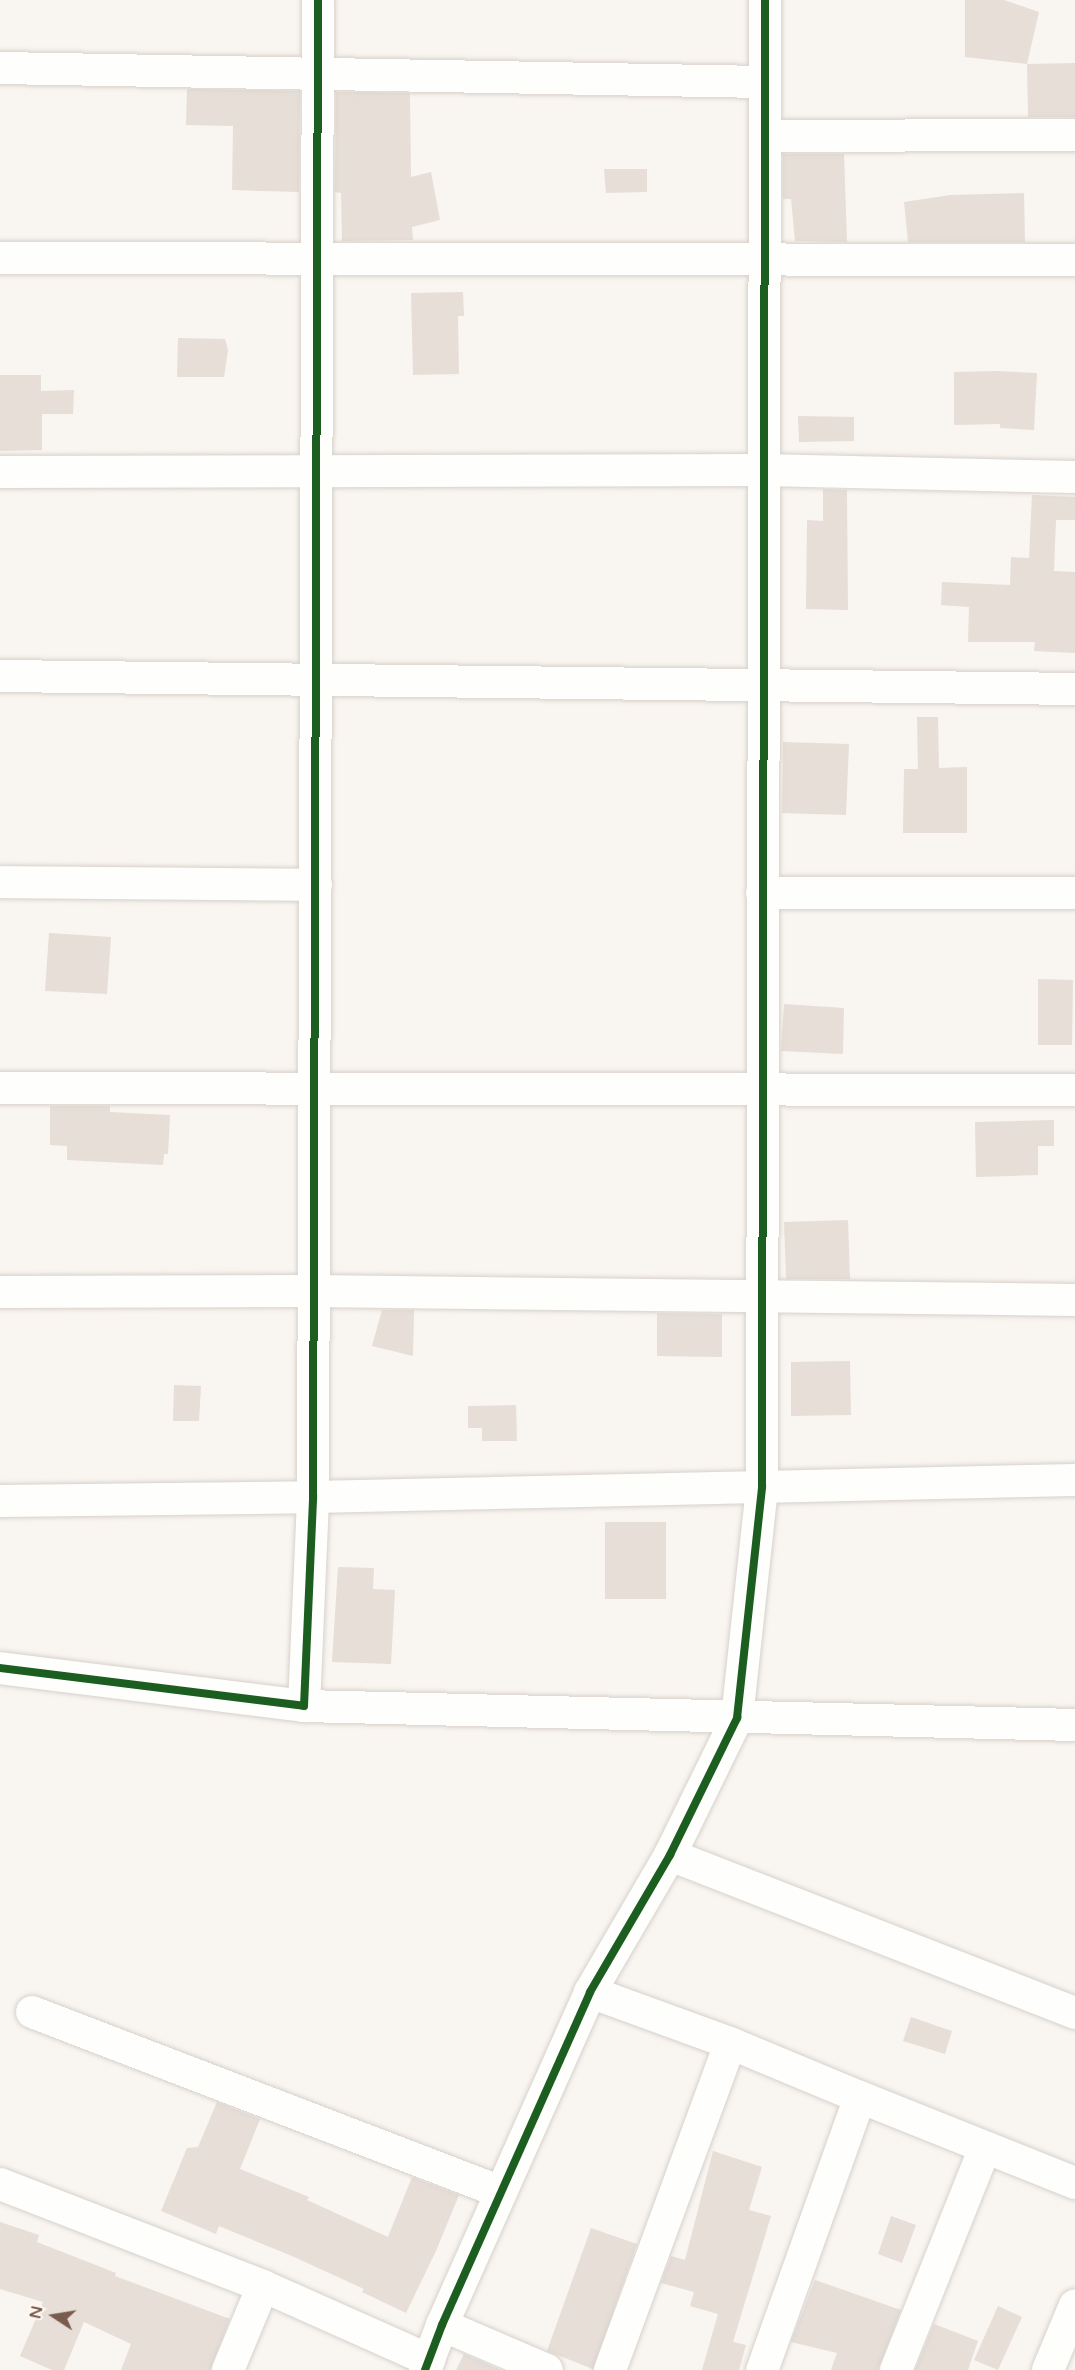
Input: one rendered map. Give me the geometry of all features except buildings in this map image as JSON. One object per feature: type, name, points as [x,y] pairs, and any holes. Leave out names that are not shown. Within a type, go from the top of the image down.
[{"type":"street","points":[[304,1706],[313,1497],[311,1291],[315,1089],[318,0]]},
{"type":"street","points":[[0,2184],[263,2286],[427,2365],[442,2325],[590,1992],[670,1855],[737,1718],[762,1487],[765,0]]},
{"type":"street","points":[[0,68],[318,72],[765,82]]},
{"type":"street","points":[[765,136],[1075,135]]},
{"type":"street","points":[[0,258],[1075,260]]},
{"type":"street","points":[[0,472],[763,470],[1075,477]]},
{"type":"street","points":[[0,676],[1075,689]]},
{"type":"street","points":[[0,882],[316,885]]},
{"type":"street","points":[[762,893],[1075,893]]},
{"type":"street","points":[[0,1088],[1075,1090]]},
{"type":"street","points":[[0,1292],[311,1291],[1075,1300]]},
{"type":"street","points":[[0,1501],[313,1497],[1075,1480]]},
{"type":"street","points":[[0,1668],[304,1706],[1075,1725]]},
{"type":"street","points":[[670,1855],[1075,2013]]},
{"type":"street","points":[[590,1992],[730,2043],[1075,2183]]},
{"type":"street","points":[[32,2012],[501,2192]]},
{"type":"street","points":[[610,2370],[730,2043]]},
{"type":"street","points":[[763,2370],[860,2097]]},
{"type":"street","points":[[896,2370],[985,2148]]},
{"type":"street","points":[[228,2370],[263,2286]]},
{"type":"street","points":[[1048,2370],[1075,2305]]},
{"type":"street","points":[[442,2325],[547,2370]]},
{"type":"cycle path","points":[[0,1668],[304,1706],[313,1497],[318,0]]},
{"type":"cycle path","points":[[425,2370],[442,2325],[590,1992],[670,1855],[737,1718],[762,1487],[765,0]]}]
